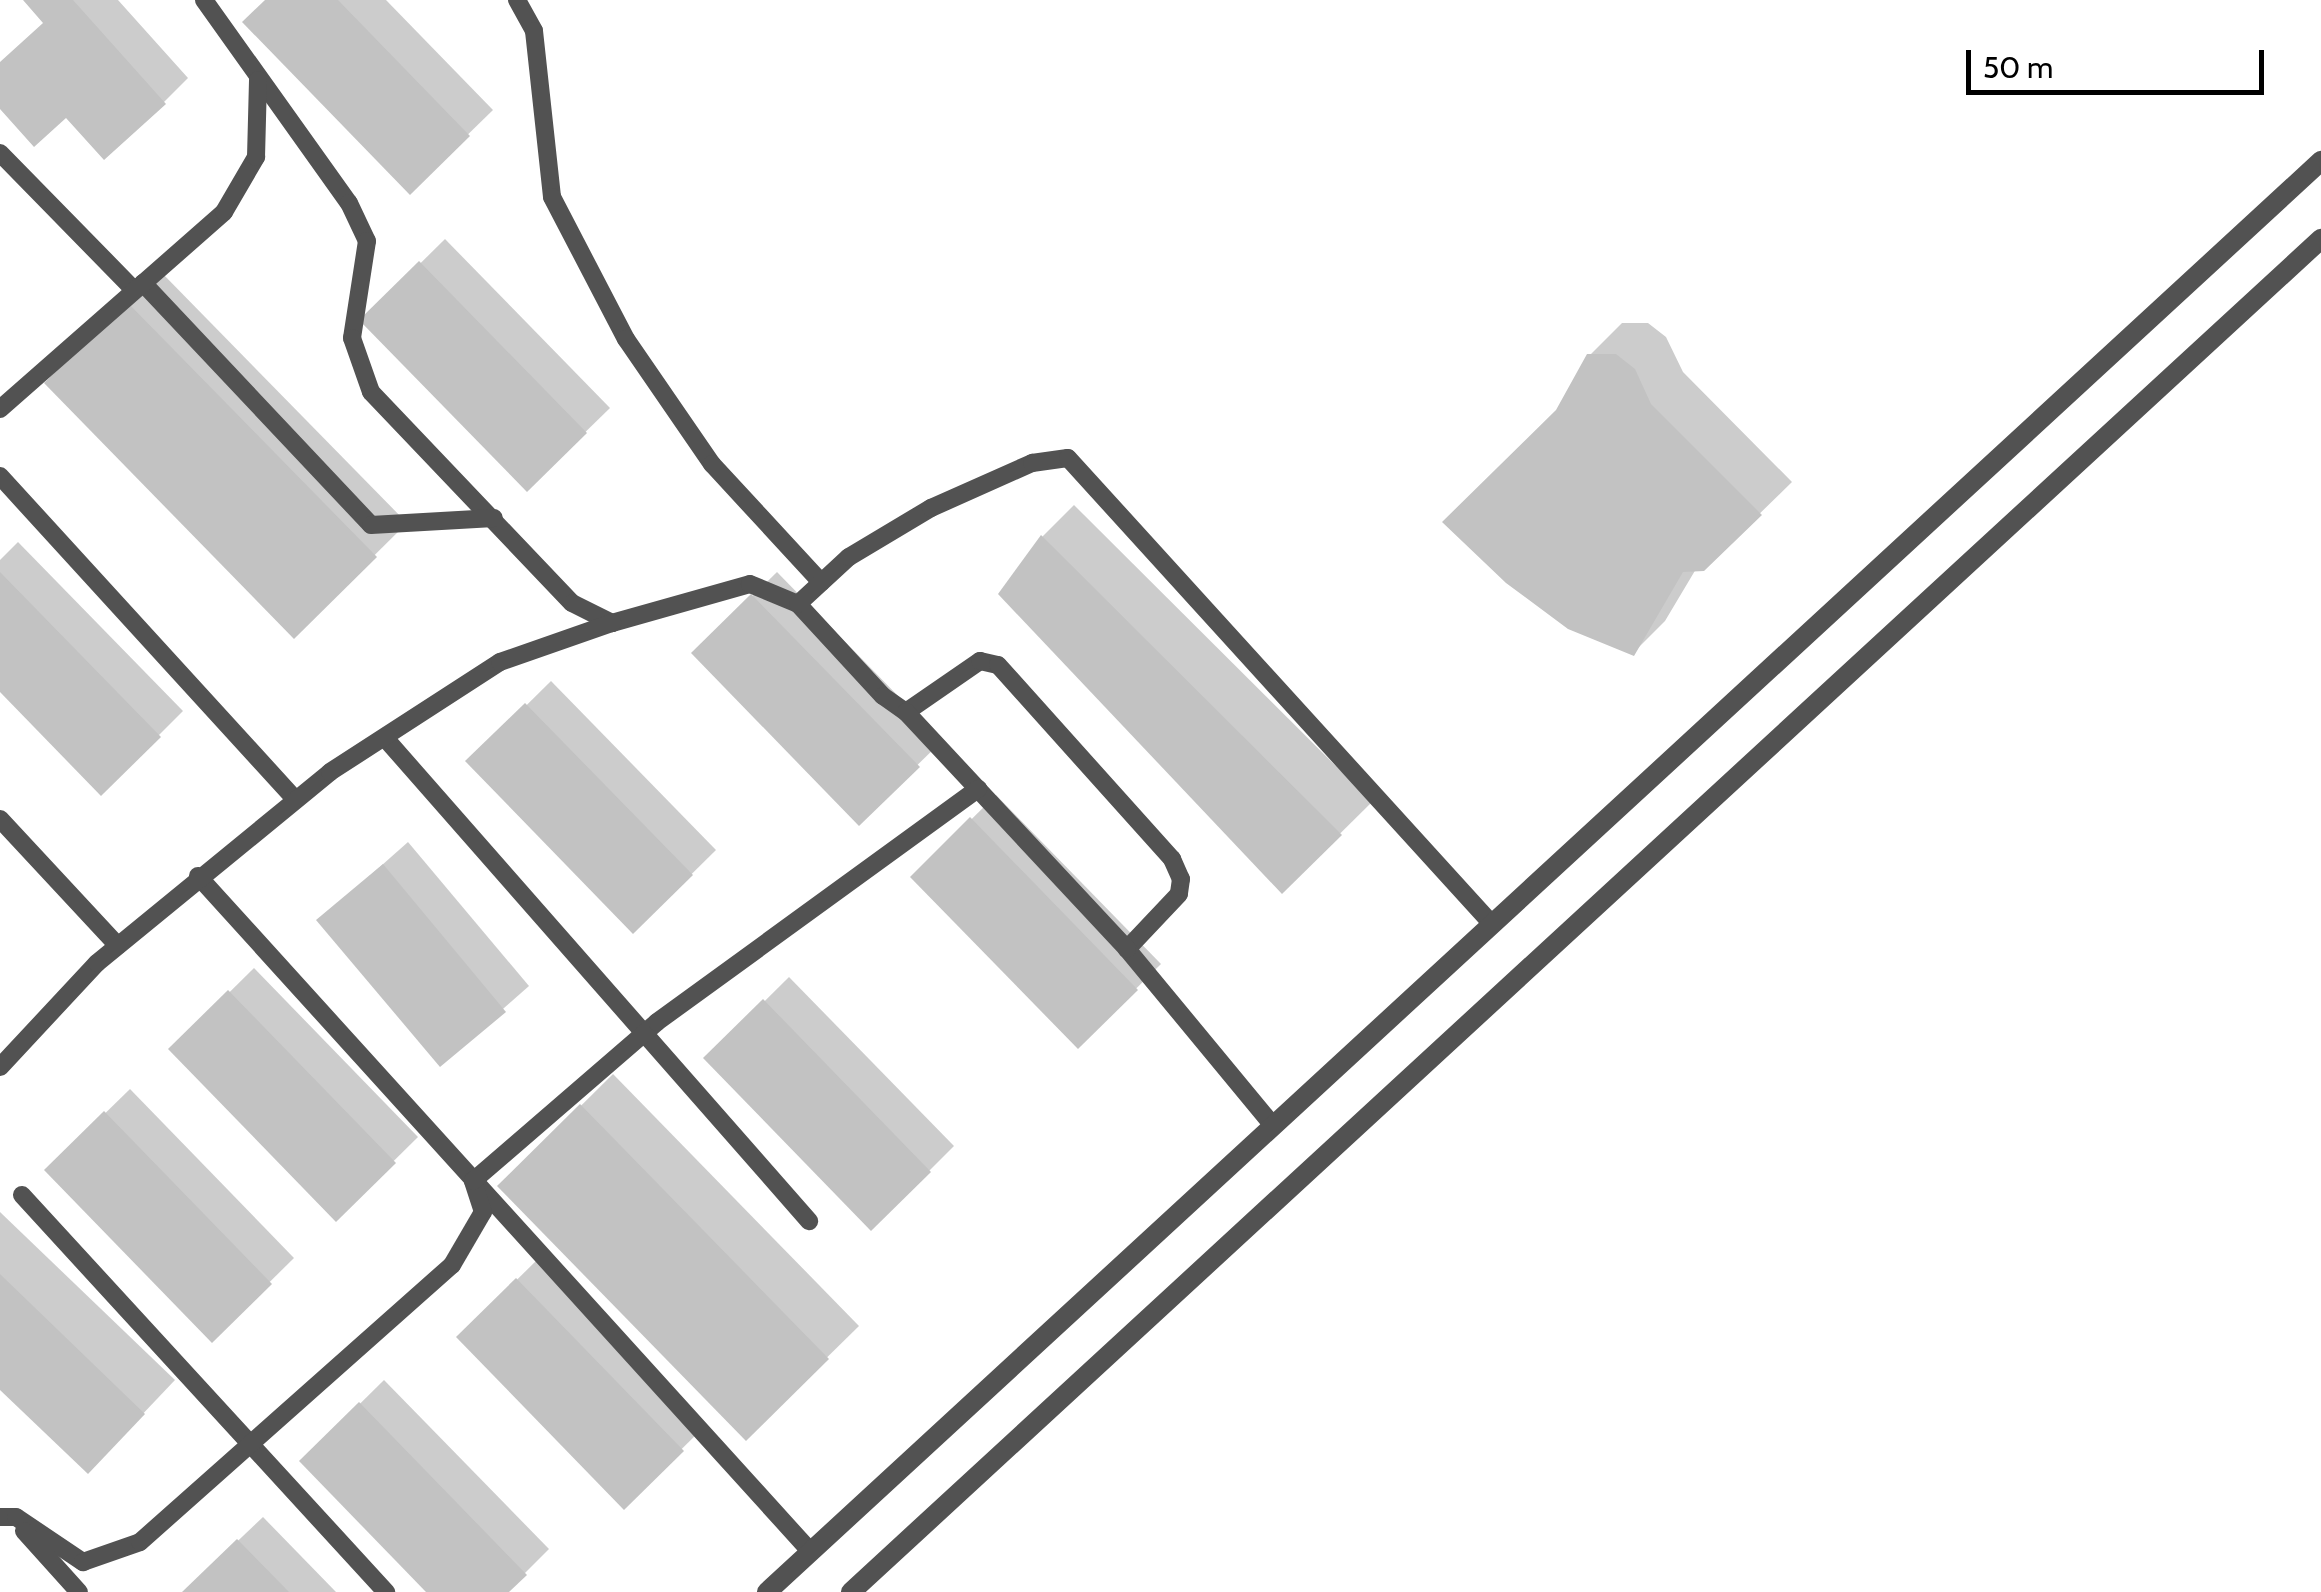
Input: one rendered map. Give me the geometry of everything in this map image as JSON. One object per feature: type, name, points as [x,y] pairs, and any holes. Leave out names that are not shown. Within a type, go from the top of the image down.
[{"type":"street","points":[[766,1592],[2321,161]]},
{"type":"street","points":[[852,1592],[2321,239]]},
{"type":"lane","points":[[517,0],[534,31],[552,196],[626,339],[712,464],[822,582]]},
{"type":"lane","points":[[208,1],[258,80],[348,203],[367,241],[352,338],[371,392],[572,603],[612,623]]},
{"type":"lane","points":[[0,409],[224,212],[256,157],[258,80]]},
{"type":"lane","points":[[0,153],[139,286],[372,524],[494,518]]},
{"type":"lane","points":[[798,604],[849,557],[931,508],[1032,463],[1068,458],[1491,924]]},
{"type":"lane","points":[[0,476],[295,799]]},
{"type":"lane","points":[[0,1066],[118,946],[198,876],[295,799],[500,662],[612,623],[750,584],[798,604],[883,696],[906,712],[1127,950],[1272,1124]]},
{"type":"lane","points":[[906,712],[980,662],[998,664],[1172,859],[1182,879],[1170,909],[1127,950]]},
{"type":"lane","points":[[384,738],[809,1220]]},
{"type":"lane","points":[[472,1181],[644,1033],[978,789]]},
{"type":"lane","points":[[0,819],[118,946]]},
{"type":"lane","points":[[198,876],[810,1551]]},
{"type":"lane","points":[[4,1513],[84,1562],[140,1542],[452,1265],[483,1212],[472,1181]]},
{"type":"lane","points":[[22,1195],[386,1592]]},
{"type":"lane","points":[[4,1513],[79,1592]]},
{"type":"building","points":[[23,0],[73,0],[166,104],[104,160],[66,118],[34,147],[0,109],[0,62],[43,23]]},
{"type":"building","points":[[265,0],[338,0],[470,136],[410,195],[242,22]]},
{"type":"building","points":[[419,261],[587,433],[527,492],[359,320]]},
{"type":"building","points":[[127,302],[377,557],[294,639],[44,383]]},
{"type":"building","points":[[1587,354],[1616,354],[1635,369],[1651,404],[1762,515],[1704,571],[1683,572],[1634,656],[1568,629],[1506,583],[1442,522],[1556,410]]},
{"type":"building","points":[[1041,535],[1342,835],[1282,894],[998,594]]},
{"type":"building","points":[[0,572],[161,737],[101,796],[0,692]]},
{"type":"building","points":[[751,594],[920,767],[859,826],[691,653]]},
{"type":"building","points":[[525,703],[693,875],[633,934],[465,761]]},
{"type":"building","points":[[970,817],[1138,990],[1078,1049],[910,877]]},
{"type":"building","points":[[383,864],[506,1012],[440,1067],[316,920]]},
{"type":"building","points":[[228,990],[396,1163],[336,1222],[168,1049]]},
{"type":"building","points":[[763,999],[931,1172],[871,1231],[703,1058]]},
{"type":"building","points":[[580,1104],[829,1359],[746,1441],[497,1186]]},
{"type":"building","points":[[104,1111],[272,1284],[212,1343],[44,1170]]},
{"type":"building","points":[[0,1274],[145,1414],[88,1474],[0,1390]]},
{"type":"building","points":[[516,1278],[684,1451],[624,1510],[456,1337]]},
{"type":"building","points":[[359,1402],[527,1575],[509,1592],[426,1592],[299,1461]]},
{"type":"building","points":[[237,1539],[289,1592],[182,1592]]}]
